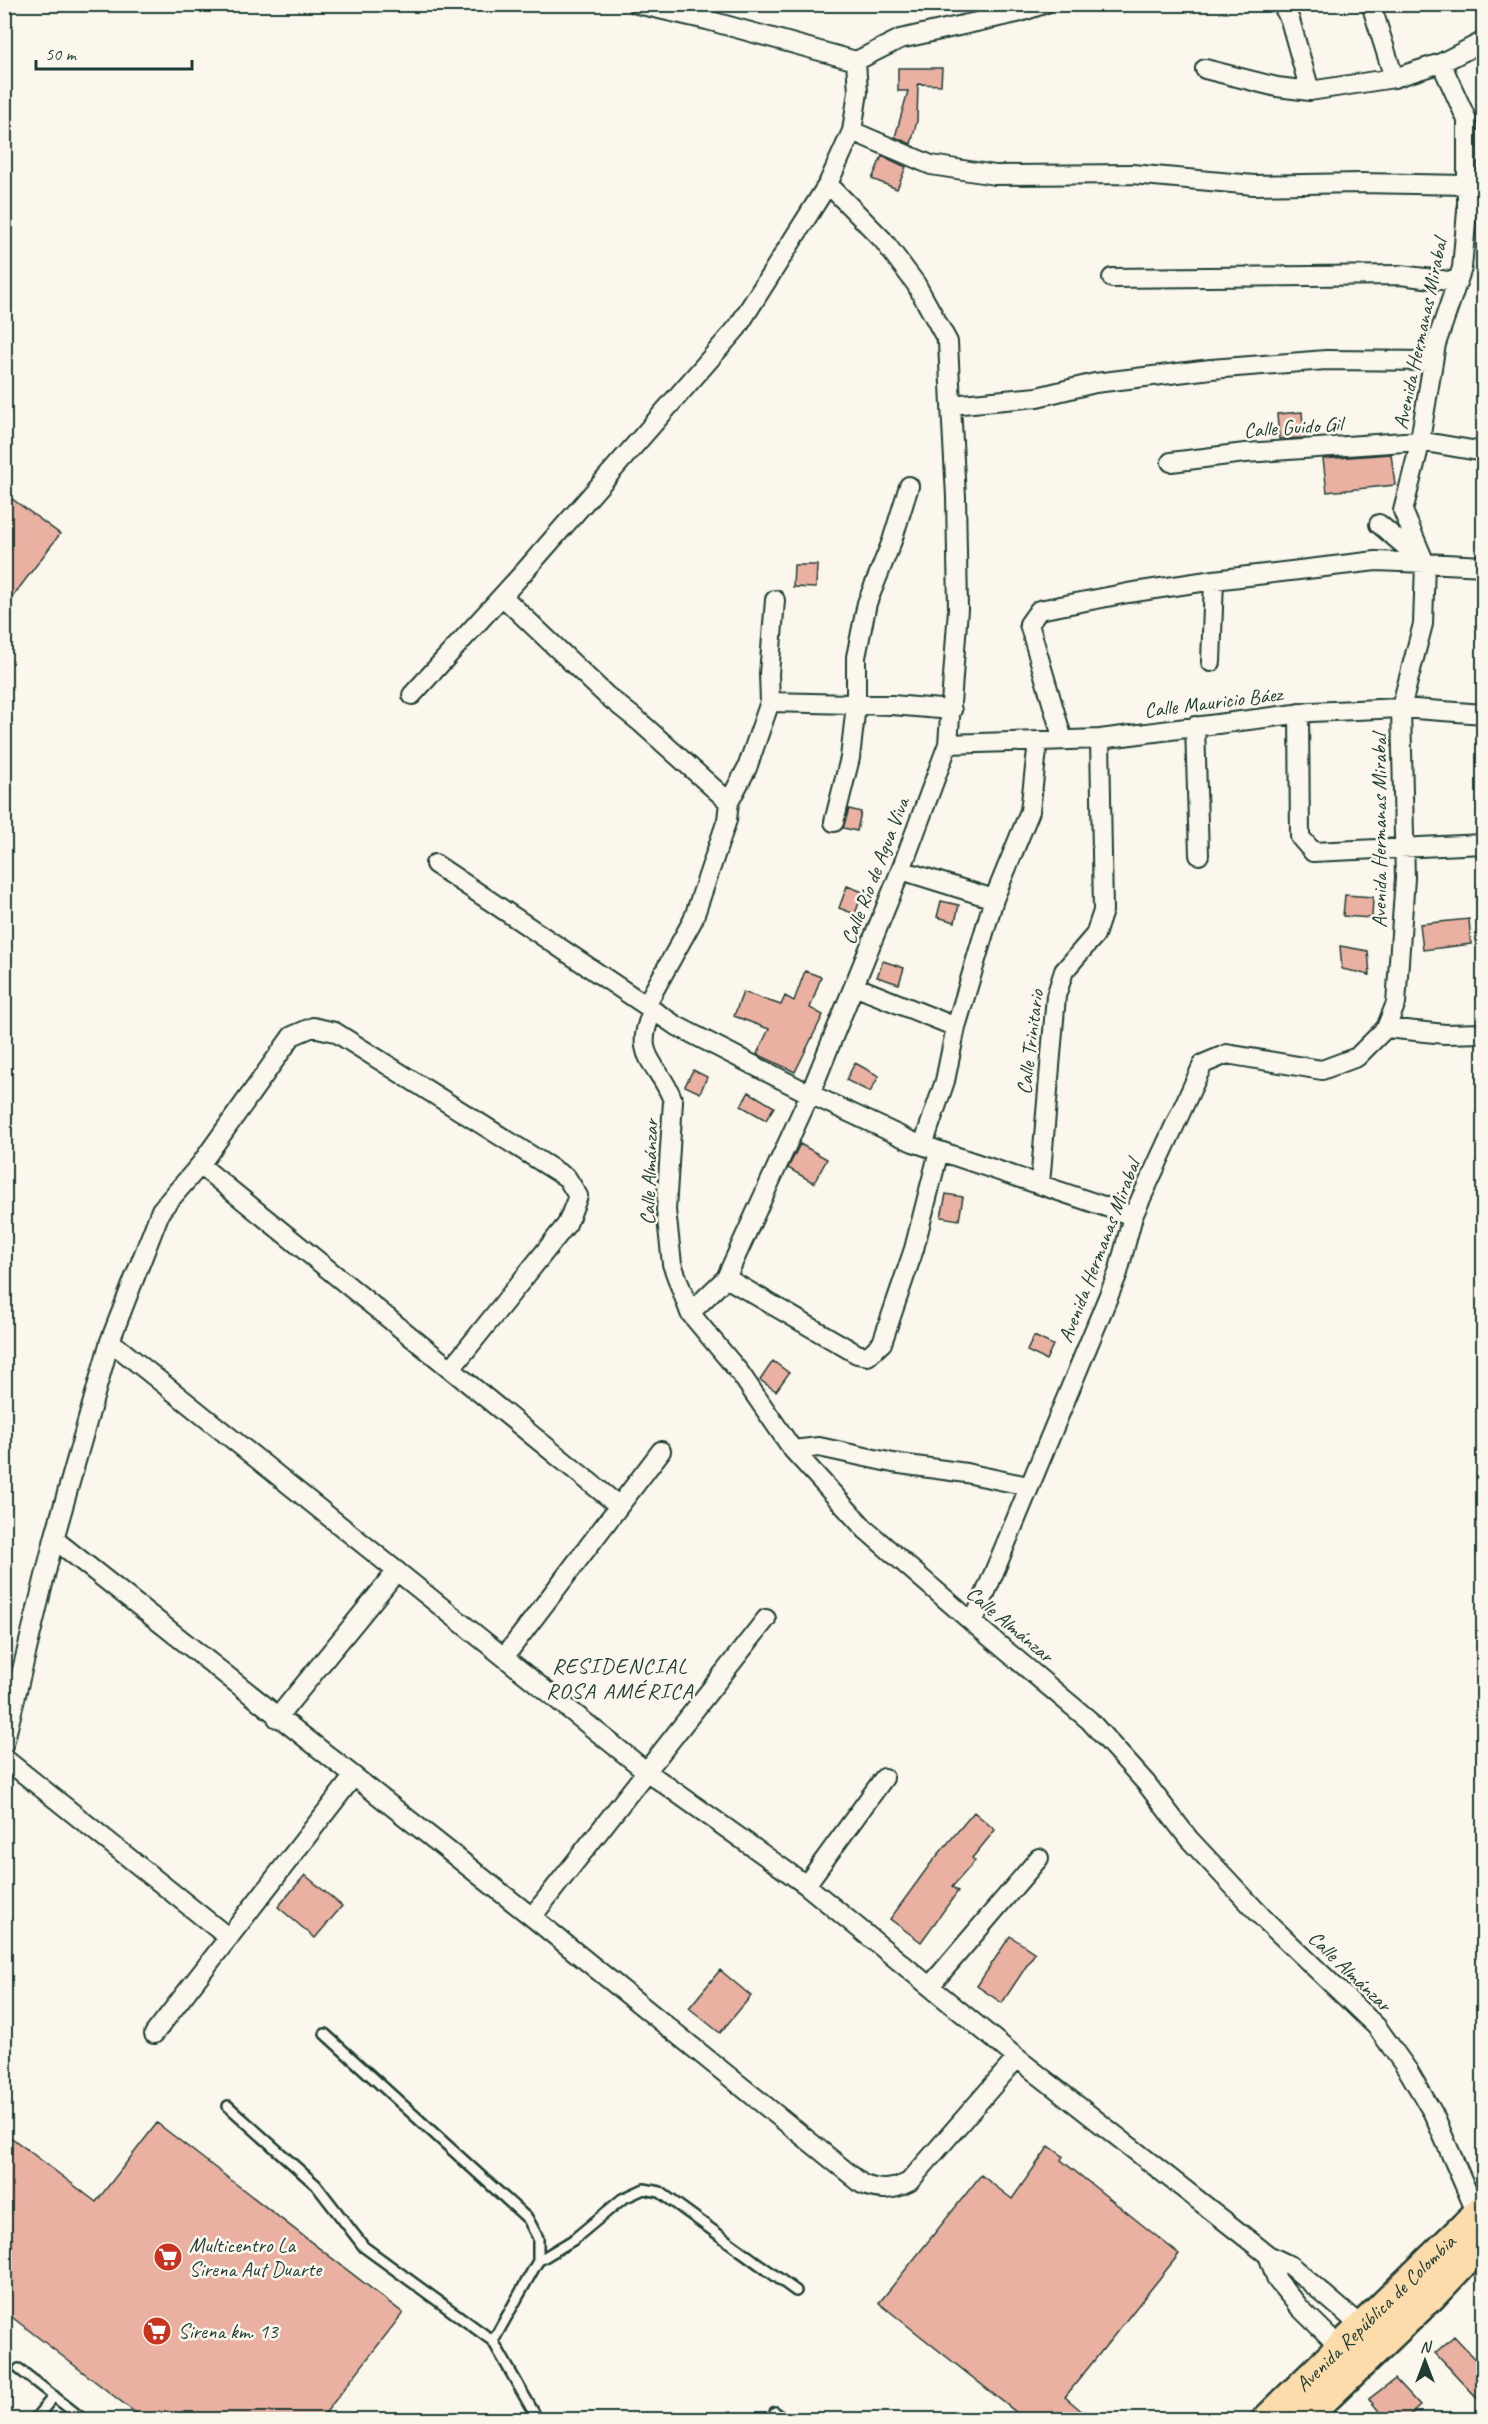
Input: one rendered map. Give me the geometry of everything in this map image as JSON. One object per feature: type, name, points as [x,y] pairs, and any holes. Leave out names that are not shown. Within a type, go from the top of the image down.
[{"type":"main road","name":"Avenida República de Colombia","points":[[1303,2420],[1360,2366],[1371,2335],[1481,2214]]},
{"type":"main road","name":"Avenida República de Colombia","points":[[1266,2420],[1339,2347],[1371,2335],[1432,2295],[1484,2241]]},
{"type":"street","points":[[637,4],[706,20],[856,61],[900,39],[1017,13],[1044,4]]},
{"type":"street","points":[[1282,4],[1290,20],[1310,91]]},
{"type":"street","points":[[1371,4],[1394,78]]},
{"type":"street","points":[[1205,69],[1277,87],[1310,91],[1394,78],[1441,63],[1484,41]]},
{"type":"street","points":[[412,695],[737,328],[828,184],[852,131],[858,92],[856,61]]},
{"type":"street","name":"Avenida Hermanas Mirabal","points":[[973,1623],[1118,1273],[1133,1216],[1203,1064],[1227,1054],[1322,1070],[1357,1057],[1386,1028],[1396,1003],[1405,878],[1401,708],[1423,624],[1425,563],[1403,512],[1419,441],[1436,344],[1462,268],[1467,185],[1467,120],[1441,63]]},
{"type":"street","points":[[852,131],[931,165],[995,176],[1132,174],[1254,185],[1360,183],[1467,185]]},
{"type":"street","name":"Calle Río de Agua Viva","points":[[690,1313],[726,1278],[810,1094],[901,870],[948,744],[958,609],[956,496],[948,342],[916,284],[883,240],[828,184]]},
{"type":"street","points":[[1112,278],[1400,275],[1457,282]]},
{"type":"street","points":[[951,405],[1037,397],[1095,383],[1211,369],[1326,360],[1433,361]]},
{"type":"street","name":"Calle Guido Gil","points":[[1171,462],[1254,452],[1419,441],[1484,452]]},
{"type":"street","points":[[834,822],[850,758],[856,705],[856,657],[867,603],[892,541],[909,486]]},
{"type":"street","points":[[1379,524],[1425,563]]},
{"type":"street","points":[[1063,740],[1029,624],[1039,610],[1214,580],[1376,561],[1484,566]]},
{"type":"street","points":[[1211,662],[1214,580]]},
{"type":"street","points":[[502,596],[606,695],[641,723],[729,802]]},
{"type":"street","points":[[775,600],[769,674],[770,702],[952,710]]},
{"type":"street","name":"Calle Almánzar","points":[[770,702],[747,768],[729,802],[727,820],[693,920],[649,1007],[644,1044],[650,1063],[669,1089],[673,1101],[666,1210],[672,1264],[690,1313],[740,1373],[793,1450],[866,1530],[1089,1720],[1146,1783],[1196,1847],[1264,1919],[1377,2027],[1409,2072],[1481,2214]]},
{"type":"street","name":"Calle Mauricio Báez","points":[[948,744],[1100,739],[1299,713],[1401,708],[1484,714]]},
{"type":"street","points":[[1299,713],[1300,837],[1313,852],[1484,844]]},
{"type":"street","points":[[1195,726],[1198,855]]},
{"type":"street","name":"Calle Trinitario","points":[[1040,1184],[1056,996],[1064,971],[1095,935],[1103,911],[1100,739]]},
{"type":"street","points":[[726,1278],[857,1354],[868,1356],[882,1343],[914,1249],[931,1148],[956,1027],[994,899],[1030,811],[1038,742]]},
{"type":"street","points":[[435,864],[675,1025],[810,1094],[931,1148],[1133,1216]]},
{"type":"street","points":[[901,870],[994,899]]},
{"type":"street","points":[[854,986],[956,1027]]},
{"type":"street","points":[[4,1744],[54,1539],[110,1341],[161,1210],[200,1165],[292,1036],[313,1027],[335,1032],[567,1178],[578,1196],[567,1224],[451,1369]]},
{"type":"street","points":[[1386,1028],[1445,1034],[1484,1033]]},
{"type":"street","points":[[200,1165],[619,1506]]},
{"type":"street","points":[[110,1341],[646,1771],[806,1885],[1017,2058],[1268,2255],[1291,2265],[1371,2335]]},
{"type":"street","points":[[793,1450],[819,1447],[893,1463],[966,1473],[1028,1486]]},
{"type":"street","points":[[505,1656],[661,1451]]},
{"type":"street","points":[[54,1539],[277,1718],[532,1917],[862,2184],[874,2189],[887,2190],[909,2182],[1017,2058]]},
{"type":"street","points":[[277,1718],[397,1571]]},
{"type":"street","points":[[532,1917],[766,1619]]},
{"type":"street","points":[[4,1758],[229,1938]]},
{"type":"street","points":[[154,2034],[353,1777]]},
{"type":"street","points":[[806,1885],[884,1779]]},
{"type":"street","points":[[930,1986],[1039,1858]]},
{"type":"street","points":[[1268,2255],[1276,2280],[1300,2308],[1360,2366]]},
{"type":"lane","points":[[324,2034],[528,2219],[538,2238],[538,2261],[493,2341]]},
{"type":"lane","points":[[228,2106],[316,2185],[364,2247],[493,2341],[538,2420]]},
{"type":"lane","points":[[538,2261],[573,2240],[622,2199],[644,2189],[660,2192],[796,2291]]},
{"type":"lane","points":[[19,2369],[84,2420]]},
{"type":"lane","points":[[34,2420],[54,2396]]},
{"type":"lane","points":[[775,2412],[783,2420]]},
{"type":"building","points":[[898,68],[942,68],[941,85],[918,84],[917,121],[911,144],[895,137],[908,91],[898,91]]},
{"type":"building","points":[[882,156],[906,167],[897,189],[872,179]]},
{"type":"building","points":[[1302,412],[1304,438],[1279,439],[1277,414]]},
{"type":"building","points":[[1391,454],[1395,485],[1327,492],[1323,459]]},
{"type":"building","points":[[4,493],[60,534],[4,608]]},
{"type":"building","points":[[794,565],[817,565],[816,588],[793,587]]},
{"type":"building","points":[[849,809],[861,812],[857,831],[843,828]]},
{"type":"building","points":[[847,886],[863,892],[855,914],[839,908]]},
{"type":"building","points":[[1345,895],[1373,897],[1372,918],[1343,916]]},
{"type":"building","points":[[941,901],[959,905],[955,922],[937,917]]},
{"type":"building","points":[[1469,919],[1471,944],[1423,950],[1420,924]]},
{"type":"building","points":[[1340,946],[1368,951],[1370,975],[1342,969]]},
{"type":"building","points":[[883,961],[904,968],[899,984],[877,977]]},
{"type":"building","points":[[805,971],[821,977],[810,1008],[823,1015],[795,1072],[757,1054],[769,1029],[734,1016],[743,992],[781,1005],[785,996],[794,1001]]},
{"type":"building","points":[[855,1063],[879,1076],[870,1092],[846,1080]]},
{"type":"building","points":[[693,1070],[707,1077],[700,1093],[685,1086]]},
{"type":"building","points":[[749,1092],[774,1107],[766,1120],[741,1106]]},
{"type":"building","points":[[800,1144],[827,1159],[814,1183],[788,1168]]},
{"type":"building","points":[[946,1194],[963,1197],[959,1220],[941,1217]]},
{"type":"building","points":[[1034,1336],[1053,1345],[1046,1360],[1027,1351]]},
{"type":"building","points":[[773,1361],[789,1373],[776,1391],[760,1380]]},
{"type":"building","points":[[974,1812],[995,1830],[972,1858],[975,1861],[952,1887],[958,1891],[921,1942],[890,1919],[931,1863]]},
{"type":"building","points":[[305,1875],[342,1906],[315,1938],[278,1907]]},
{"type":"building","points":[[1010,1936],[1035,1953],[1002,2003],[977,1986]]},
{"type":"building","points":[[720,1970],[751,1996],[720,2033],[689,2008]]},
{"type":"building","name":"Multicentro La Sirena Aut Duarte","points":[[157,2123],[403,2313],[320,2420],[145,2420],[4,2311],[4,2132],[96,2202]]},
{"type":"building","points":[[1049,2146],[1063,2156],[1061,2160],[1179,2254],[1065,2397],[1092,2420],[1026,2420],[879,2303],[981,2175],[1012,2199]]},
{"type":"building","points":[[1454,2336],[1484,2368],[1484,2405],[1435,2353]]},
{"type":"building","points":[[1395,2379],[1420,2406],[1404,2420],[1386,2420],[1369,2399]]},
{"type":"place","name":"Multicentro La Sirena Aut Duarte","points":[[168,2257]]},
{"type":"place","name":"Sirena km. 13","points":[[157,2331]]},
{"type":"district","name":"RESIDENCIAL ROSA AMÉRICA","points":[[620,1678]]}]
